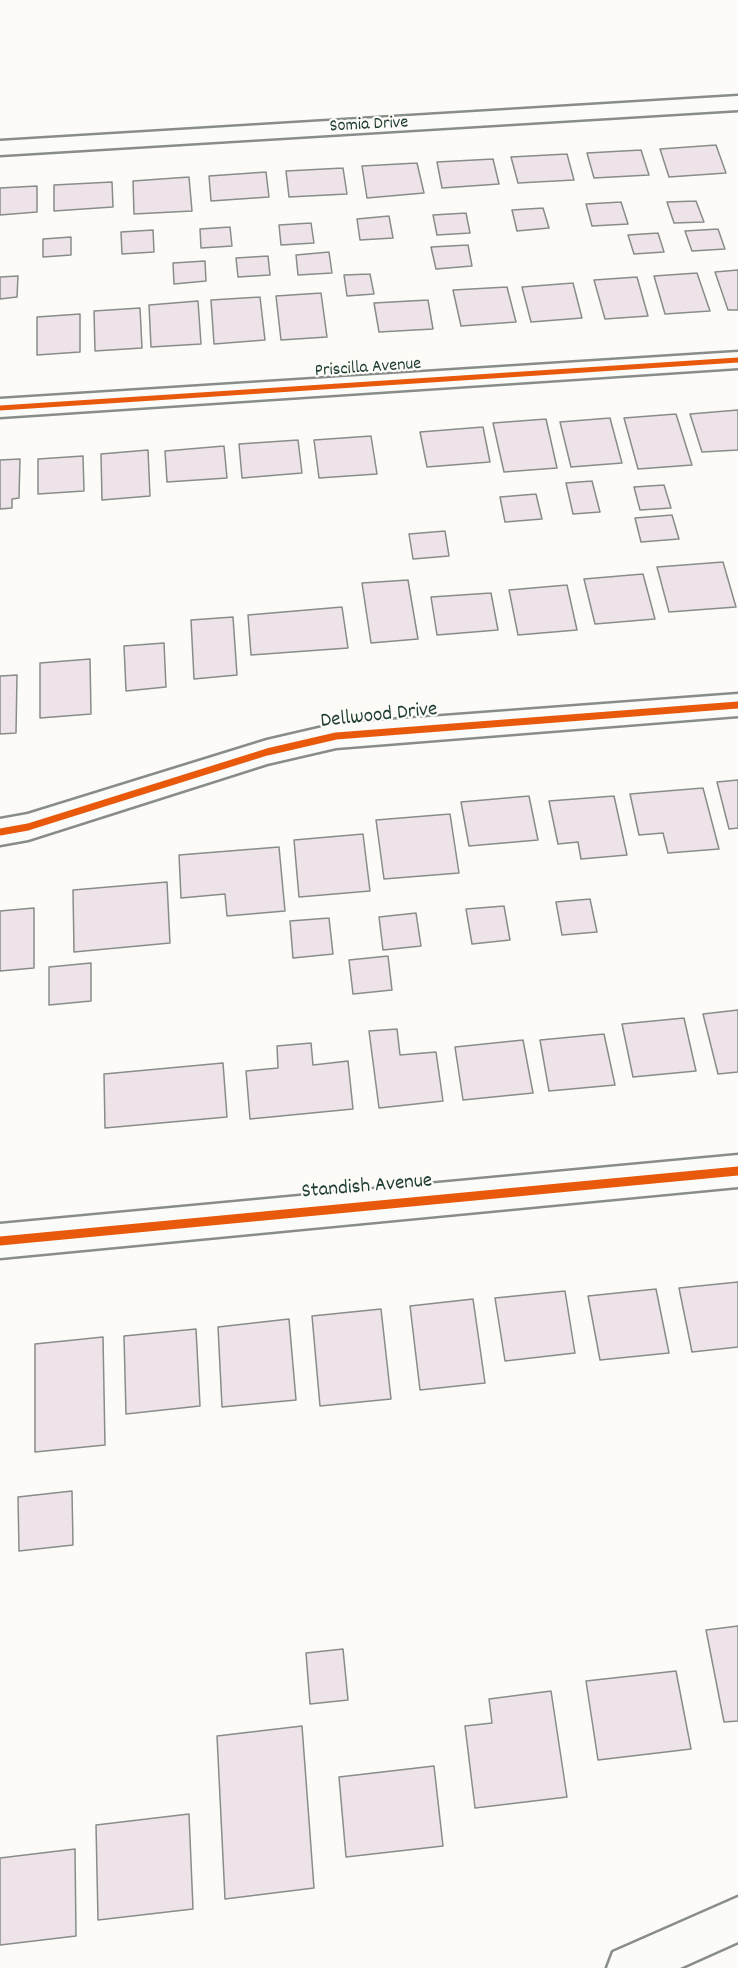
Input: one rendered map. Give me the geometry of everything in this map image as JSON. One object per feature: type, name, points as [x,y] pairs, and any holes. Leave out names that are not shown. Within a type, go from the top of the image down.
[{"type":"street","name":"Somia Drive","points":[[0,148],[738,104]]},
{"type":"street","name":"Priscilla Avenue","points":[[0,408],[738,360]]},
{"type":"street","name":"Dellwood Drive","points":[[0,832],[28,827],[267,752],[336,736],[738,705]]},
{"type":"street","name":"Standish Avenue","points":[[0,1241],[738,1171]]},
{"type":"street","points":[[629,1968],[738,1919]]},
{"type":"building","points":[[716,145],[726,173],[669,177],[660,149]]},
{"type":"building","points":[[641,150],[649,175],[594,178],[587,153]]},
{"type":"building","points":[[567,154],[574,180],[518,183],[511,157]]},
{"type":"building","points":[[493,159],[499,184],[442,188],[437,162]]},
{"type":"building","points":[[417,163],[424,193],[367,198],[362,166]]},
{"type":"building","points":[[343,168],[347,194],[289,197],[286,171]]},
{"type":"building","points":[[266,172],[269,197],[211,201],[209,176]]},
{"type":"building","points":[[189,177],[192,211],[134,214],[133,181]]},
{"type":"building","points":[[112,182],[113,207],[54,211],[54,185]]},
{"type":"building","points":[[37,186],[37,212],[0,215],[0,188]]},
{"type":"building","points":[[696,201],[704,222],[674,223],[667,202]]},
{"type":"building","points":[[621,202],[628,224],[592,226],[586,204]]},
{"type":"building","points":[[543,208],[549,228],[517,231],[512,210]]},
{"type":"building","points":[[466,213],[470,233],[437,235],[433,215]]},
{"type":"building","points":[[389,216],[393,238],[360,240],[357,219]]},
{"type":"building","points":[[311,223],[314,243],[281,245],[279,225]]},
{"type":"building","points":[[230,227],[232,246],[201,248],[200,229]]},
{"type":"building","points":[[718,229],[725,249],[692,251],[685,231]]},
{"type":"building","points":[[153,230],[154,252],[122,254],[121,232]]},
{"type":"building","points":[[658,233],[664,252],[634,254],[628,235]]},
{"type":"building","points":[[71,237],[71,255],[43,257],[43,239]]},
{"type":"building","points":[[468,245],[472,266],[436,269],[431,247]]},
{"type":"building","points":[[329,252],[332,273],[298,275],[296,255]]},
{"type":"building","points":[[268,256],[270,275],[238,277],[236,258]]},
{"type":"building","points":[[205,261],[206,281],[174,284],[173,263]]},
{"type":"building","points":[[738,270],[738,310],[728,310],[715,272]]},
{"type":"building","points":[[697,273],[710,311],[665,314],[654,276]]},
{"type":"building","points":[[370,274],[374,294],[347,296],[344,275]]},
{"type":"building","points":[[18,276],[17,297],[0,299],[0,277]]},
{"type":"building","points":[[637,277],[648,316],[605,319],[594,280]]},
{"type":"building","points":[[573,283],[582,318],[531,322],[522,287]]},
{"type":"building","points":[[507,287],[516,322],[461,326],[453,290]]},
{"type":"building","points":[[321,293],[327,337],[281,340],[276,296]]},
{"type":"building","points":[[260,297],[265,340],[214,344],[211,300]]},
{"type":"building","points":[[428,300],[433,329],[379,332],[374,303]]},
{"type":"building","points":[[198,301],[201,344],[151,347],[149,305]]},
{"type":"building","points":[[140,308],[142,348],[95,351],[94,311]]},
{"type":"building","points":[[80,314],[80,352],[37,355],[37,317]]},
{"type":"building","points":[[738,410],[738,450],[702,452],[690,414]]},
{"type":"building","points":[[676,414],[692,465],[638,469],[624,418]]},
{"type":"building","points":[[610,418],[622,463],[571,467],[560,422]]},
{"type":"building","points":[[546,419],[557,468],[504,472],[493,423]]},
{"type":"building","points":[[483,427],[490,462],[427,467],[420,432]]},
{"type":"building","points":[[371,436],[377,474],[319,478],[314,440]]},
{"type":"building","points":[[298,440],[302,473],[242,478],[239,444]]},
{"type":"building","points":[[224,446],[227,478],[167,482],[165,451]]},
{"type":"building","points":[[148,450],[150,496],[102,500],[101,454]]},
{"type":"building","points":[[83,456],[84,491],[38,494],[38,459]]},
{"type":"building","points":[[20,459],[19,498],[12,499],[12,508],[0,509],[0,460]]},
{"type":"building","points":[[592,481],[600,512],[573,514],[566,483]]},
{"type":"building","points":[[664,485],[671,508],[640,510],[634,487]]},
{"type":"building","points":[[536,494],[542,519],[505,522],[500,497]]},
{"type":"building","points":[[672,515],[679,539],[641,542],[635,518]]},
{"type":"building","points":[[445,531],[449,556],[413,559],[409,534]]},
{"type":"building","points":[[723,562],[736,607],[669,612],[657,567]]},
{"type":"building","points":[[643,574],[655,619],[595,624],[584,579]]},
{"type":"building","points":[[408,580],[418,639],[371,643],[362,583]]},
{"type":"building","points":[[567,585],[577,630],[518,635],[509,590]]},
{"type":"building","points":[[491,593],[498,630],[437,635],[431,597]]},
{"type":"building","points":[[342,607],[348,648],[251,655],[248,615]]},
{"type":"building","points":[[233,617],[237,675],[194,679],[191,620]]},
{"type":"building","points":[[164,643],[166,687],[126,691],[124,646]]},
{"type":"building","points":[[90,659],[91,714],[40,718],[40,663]]},
{"type":"building","points":[[17,675],[16,733],[0,734],[0,676]]},
{"type":"building","points":[[738,780],[738,828],[729,829],[717,782]]},
{"type":"building","points":[[703,788],[719,849],[668,853],[663,833],[639,835],[630,794]]},
{"type":"building","points":[[529,796],[538,840],[469,846],[461,802]]},
{"type":"building","points":[[614,796],[627,855],[581,859],[578,842],[558,844],[549,801]]},
{"type":"building","points":[[450,814],[459,873],[384,879],[376,820]]},
{"type":"building","points":[[363,834],[370,891],[299,897],[294,840]]},
{"type":"building","points":[[279,847],[285,911],[227,916],[225,894],[181,898],[179,855]]},
{"type":"building","points":[[167,882],[170,943],[74,952],[73,890]]},
{"type":"building","points":[[590,899],[597,932],[562,935],[556,902]]},
{"type":"building","points":[[504,906],[510,940],[472,944],[466,909]]},
{"type":"building","points":[[34,908],[34,968],[0,971],[0,911]]},
{"type":"building","points":[[416,913],[421,946],[383,950],[379,917]]},
{"type":"building","points":[[329,918],[333,954],[293,958],[290,921]]},
{"type":"building","points":[[388,956],[392,990],[353,994],[349,960]]},
{"type":"building","points":[[91,963],[91,1001],[49,1005],[49,967]]},
{"type":"building","points":[[738,1010],[738,1072],[718,1074],[703,1014]]},
{"type":"building","points":[[684,1018],[696,1071],[633,1077],[622,1024]]},
{"type":"building","points":[[397,1029],[400,1055],[436,1052],[443,1101],[379,1108],[369,1031]]},
{"type":"building","points":[[604,1034],[615,1085],[549,1091],[540,1040]]},
{"type":"building","points":[[523,1040],[533,1093],[463,1100],[455,1047]]},
{"type":"building","points":[[311,1043],[313,1065],[348,1061],[353,1109],[250,1119],[246,1071],[278,1068],[277,1046]]},
{"type":"building","points":[[223,1063],[227,1117],[105,1128],[104,1074]]},
{"type":"building","points":[[738,1282],[738,1347],[692,1352],[679,1288]]},
{"type":"building","points":[[656,1289],[669,1353],[600,1360],[588,1296]]},
{"type":"building","points":[[565,1291],[575,1353],[505,1361],[495,1298]]},
{"type":"building","points":[[473,1299],[485,1383],[420,1390],[410,1306]]},
{"type":"building","points":[[381,1309],[391,1399],[320,1406],[312,1316]]},
{"type":"building","points":[[289,1319],[296,1400],[222,1407],[218,1327]]},
{"type":"building","points":[[196,1329],[200,1406],[126,1414],[124,1336]]},
{"type":"building","points":[[103,1337],[105,1445],[35,1452],[35,1344]]},
{"type":"building","points":[[72,1491],[73,1545],[19,1551],[18,1497]]},
{"type":"building","points":[[738,1626],[738,1721],[724,1722],[706,1630]]},
{"type":"building","points":[[343,1649],[348,1700],[310,1704],[306,1653]]},
{"type":"building","points":[[676,1671],[691,1749],[598,1760],[586,1681]]},
{"type":"building","points":[[551,1691],[567,1797],[475,1808],[465,1726],[492,1723],[489,1699]]},
{"type":"building","points":[[302,1726],[314,1888],[225,1899],[217,1736]]},
{"type":"building","points":[[434,1766],[443,1846],[346,1857],[339,1777]]},
{"type":"building","points":[[189,1814],[193,1909],[98,1920],[96,1825]]},
{"type":"building","points":[[75,1849],[76,1936],[0,1945],[0,1858]]},
{"type":"cycle path","points":[[0,408],[738,360]]},
{"type":"cycle path","points":[[0,832],[28,827],[267,752],[336,736],[738,705]]},
{"type":"cycle path","points":[[0,1241],[738,1171]]}]
